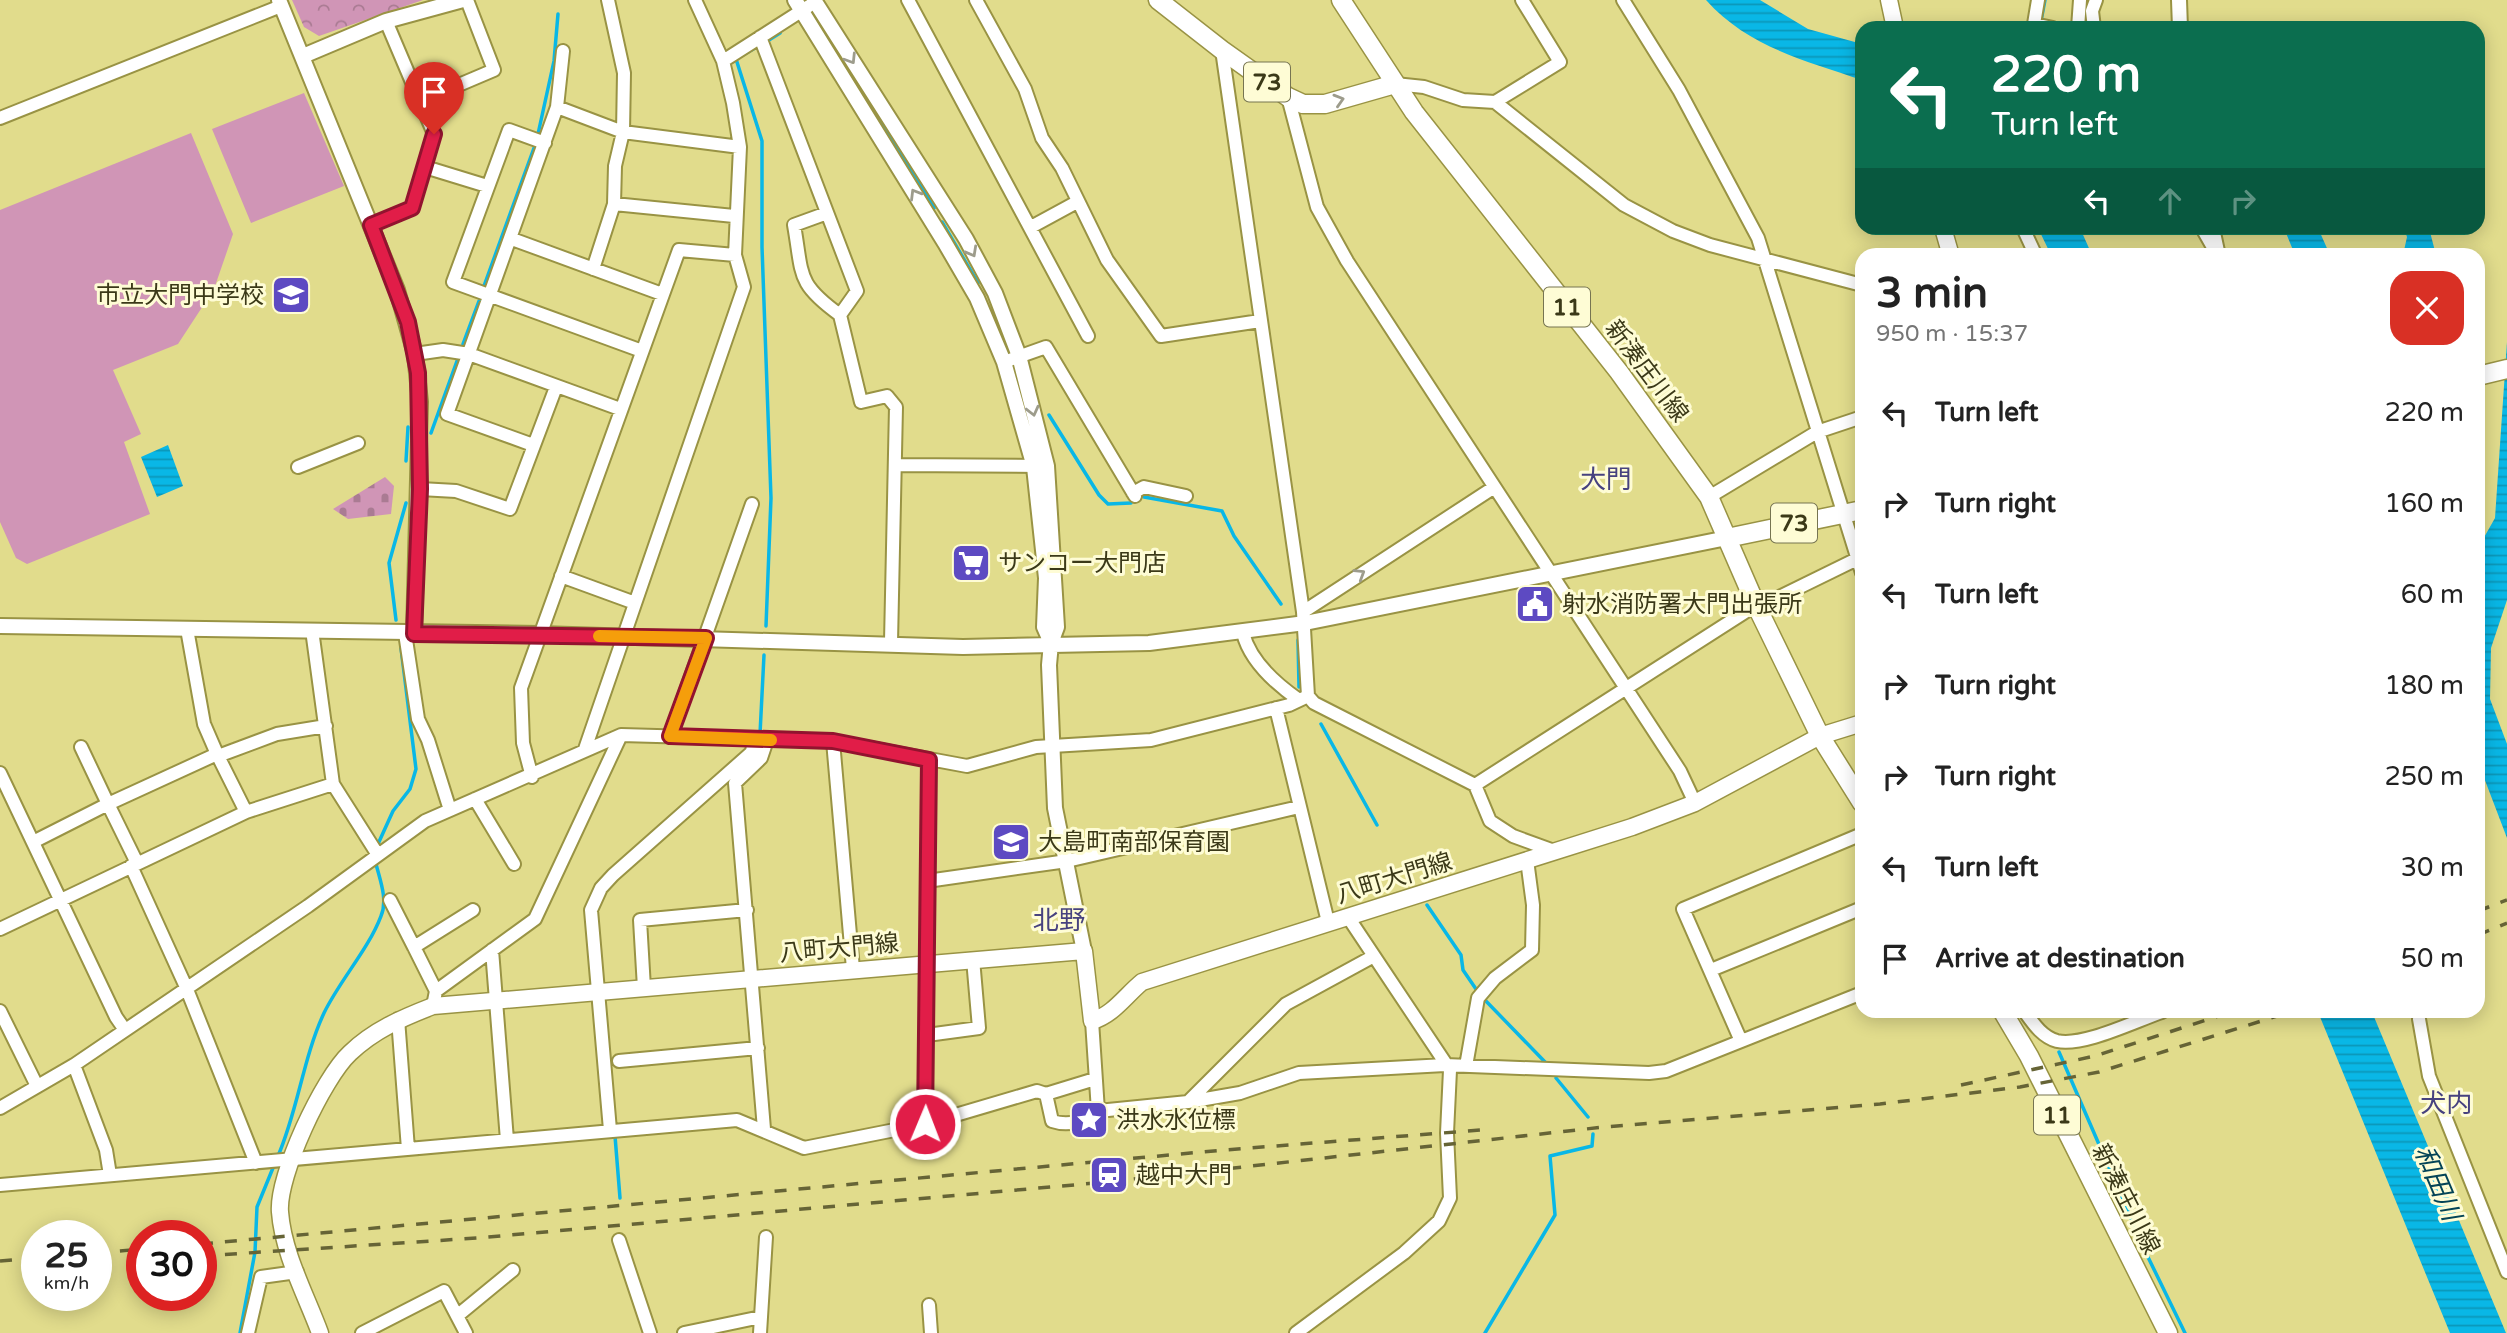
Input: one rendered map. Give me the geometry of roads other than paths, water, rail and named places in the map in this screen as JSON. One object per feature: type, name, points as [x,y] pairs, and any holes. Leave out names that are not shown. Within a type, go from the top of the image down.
[{"type":"main road","name":"73","points":[[1158,0],[1222,50],[1288,97],[1303,104],[1325,104],[1395,84]]},
{"type":"main road","name":"新湊庄川線","points":[[1341,0],[1395,84],[1619,372],[1709,497],[1756,607],[1819,736],[1855,792]]},
{"type":"main road","points":[[1889,0],[1894,21]]},
{"type":"main road","points":[[2485,374],[2507,369]]},
{"type":"main road","name":"73","points":[[1727,538],[1853,511]]},
{"type":"main road","name":"八町大門線","points":[[1092,1021],[1108,1017],[1122,999],[1142,982],[1527,860],[1695,803],[1819,736],[1855,725]]},
{"type":"main road","points":[[1084,951],[1092,1021]]},
{"type":"main road","name":"八町大門線","points":[[320,1333],[297,1272],[280,1212],[279,1189],[313,1110],[347,1055],[372,1034],[434,998],[497,1001],[1084,951]]},
{"type":"main road","name":"新湊庄川線","points":[[2007,1018],[2029,1056],[2168,1333]]},
{"type":"street","points":[[303,56],[386,22],[465,0],[494,70],[421,101]]},
{"type":"street","points":[[593,269],[614,204],[615,166],[623,132],[624,73],[608,0]]},
{"type":"street","points":[[585,749],[744,287],[735,255],[734,216],[740,147],[723,61],[695,0]]},
{"type":"street","points":[[908,0],[1088,336]]},
{"type":"street","points":[[976,0],[1025,89],[1042,138],[1062,168],[1107,260],[1132,300],[1161,336],[1260,321]]},
{"type":"street","points":[[1395,84],[1424,87],[1463,100],[1495,102],[1560,62],[1522,0]]},
{"type":"street","points":[[1623,0],[1679,90],[1758,238],[1817,432],[1853,511],[1855,535]]},
{"type":"street","points":[[2034,21],[2038,0]]},
{"type":"street","points":[[2080,0],[2085,21]]},
{"type":"street","points":[[2089,21],[2096,0]]},
{"type":"street","points":[[2179,0],[2180,21]]},
{"type":"street","points":[[723,61],[760,37],[799,5],[816,1],[965,239],[995,293],[1018,356],[1040,467],[1046,578],[1044,627],[1051,643],[1055,808],[1084,951]]},
{"type":"street","points":[[0,118],[280,3],[371,225],[408,322],[415,354],[420,402],[420,489],[410,634],[418,719],[432,750],[450,810]]},
{"type":"street","points":[[799,5],[976,298],[1004,362],[1040,467]]},
{"type":"street","points":[[371,225],[412,208],[434,134],[386,22]]},
{"type":"street","points":[[760,37],[857,291],[840,315]]},
{"type":"street","points":[[1222,50],[1304,617],[1304,698]]},
{"type":"street","points":[[533,444],[447,414],[512,239],[557,107],[563,51]]},
{"type":"street","points":[[1288,97],[1317,207],[1347,261],[1680,771],[1695,803]]},
{"type":"street","points":[[1495,102],[1623,205],[1673,231],[1855,283]]},
{"type":"street","points":[[557,107],[623,132],[740,147]]},
{"type":"street","points":[[545,143],[509,130],[453,282],[642,351]]},
{"type":"street","points":[[425,166],[487,186]]},
{"type":"street","points":[[1031,228],[1077,202]]},
{"type":"street","points":[[614,204],[734,216]]},
{"type":"street","points":[[827,213],[794,225],[803,281],[812,294],[840,315],[861,402],[887,396],[896,407],[891,642]]},
{"type":"street","points":[[512,239],[662,294]]},
{"type":"street","points":[[532,776],[523,743],[521,688],[679,250],[735,255]]},
{"type":"street","points":[[1004,362],[1046,347],[1134,494],[1144,487],[1186,496]]},
{"type":"street","points":[[415,354],[443,350],[469,354],[620,409]]},
{"type":"street","points":[[420,489],[456,491],[510,509],[555,387]]},
{"type":"street","points":[[1709,497],[1817,432],[1855,419]]},
{"type":"street","points":[[298,467],[358,443]]},
{"type":"street","points":[[895,465],[1040,467]]},
{"type":"street","points":[[1304,617],[1493,488]]},
{"type":"street","points":[[670,736],[752,504]]},
{"type":"street","points":[[0,626],[540,634],[891,642],[963,647],[1032,646],[1051,643],[1113,645],[1243,633],[1304,617],[1727,538]]},
{"type":"street","points":[[1475,785],[1624,688],[1756,607],[1855,560]]},
{"type":"street","points":[[561,576],[635,603]]},
{"type":"street","points":[[187,628],[204,724],[246,812]]},
{"type":"street","points":[[312,630],[333,784],[378,855]]},
{"type":"street","points":[[1243,633],[1245,643],[1274,683],[1475,785],[1490,821],[1513,836],[1554,851]]},
{"type":"street","points":[[0,1108],[74,1065],[425,821],[621,735],[833,741],[967,766],[1036,747],[1151,740],[1276,708],[1304,698]]},
{"type":"street","points":[[1276,708],[1328,922]]},
{"type":"street","points":[[33,842],[108,804],[217,755],[278,734],[326,726]]},
{"type":"street","points":[[390,900],[414,947],[434,998],[535,919],[621,735]]},
{"type":"street","points":[[610,1130],[591,910],[601,888],[752,752],[754,739]]},
{"type":"street","points":[[764,1129],[735,783],[761,758],[768,740]]},
{"type":"street","points":[[833,741],[853,969]]},
{"type":"street","points":[[81,747],[186,987],[256,1163]]},
{"type":"street","points":[[925,1124],[929,760]]},
{"type":"street","points":[[0,773],[116,1017],[125,1030]]},
{"type":"street","points":[[0,929],[246,812],[333,784]]},
{"type":"street","points":[[475,799],[514,864]]},
{"type":"street","points":[[927,881],[1067,861],[1299,807]]},
{"type":"street","points":[[1741,1041],[1683,909],[1855,837]]},
{"type":"street","points":[[1466,1066],[1478,998],[1495,978],[1532,950],[1533,905],[1527,860]]},
{"type":"street","points":[[414,947],[473,910]]},
{"type":"street","points":[[644,988],[640,920],[747,910]]},
{"type":"street","points":[[1711,971],[1855,911]]},
{"type":"street","points":[[1296,1333],[1404,1253],[1439,1221],[1450,1198],[1447,1133],[1450,1070],[1348,917]]},
{"type":"street","points":[[492,950],[507,1140]]},
{"type":"street","points":[[1188,1102],[1286,1004],[1374,956]]},
{"type":"street","points":[[927,1035],[979,1028],[973,959]]},
{"type":"street","points":[[1046,1094],[1052,1121],[1064,1125],[1086,1119],[1098,1111],[1188,1102],[1240,1093],[1299,1073],[1445,1065],[1649,1073],[1666,1071],[1855,996]]},
{"type":"street","points":[[0,1012],[37,1086]]},
{"type":"street","points":[[2029,1018],[2036,1028],[2055,1041],[2077,1042],[2145,1018]]},
{"type":"street","points":[[398,1019],[408,1149]]},
{"type":"street","points":[[2419,1019],[2429,1076],[2507,1272]]},
{"type":"street","points":[[1092,1021],[1098,1111]]},
{"type":"street","points":[[618,1061],[758,1048]]},
{"type":"street","points":[[74,1065],[106,1150],[110,1175]]},
{"type":"street","points":[[0,1185],[737,1120],[764,1129],[804,1148],[925,1124],[1037,1091],[1046,1094],[1095,1079]]},
{"type":"street","points":[[760,1333],[766,1237]]},
{"type":"street","points":[[619,1240],[650,1333]]},
{"type":"street","points":[[457,1316],[513,1270]]},
{"type":"street","points":[[248,1333],[261,1277],[297,1272]]},
{"type":"street","points":[[362,1333],[444,1291],[466,1333]]},
{"type":"street","points":[[929,1305],[931,1333]]},
{"type":"street","points":[[684,1333],[761,1317]]},
{"type":"water","points":[[1706,0],[1760,0],[1808,29],[1855,42],[1855,78],[1778,50],[1740,30]]},
{"type":"water","points":[[2041,235],[2083,235],[2089,248],[2048,248]]},
{"type":"water","points":[[2287,235],[2321,235],[2327,248],[2292,248]]},
{"type":"water","points":[[2406,235],[2431,235],[2434,248],[2405,248]]},
{"type":"water","points":[[2507,342],[2507,600],[2491,648],[2490,699],[2507,744],[2507,838],[2485,780],[2485,536],[2495,518]]},
{"type":"water","points":[[168,445],[183,486],[157,497],[141,457]]},
{"type":"water","name":"和田川","points":[[2320,1018],[2375,1018],[2506,1333],[2450,1333]]},
{"type":"waterway","points":[[2041,21],[2045,0]]},
{"type":"waterway","points":[[538,134],[554,61],[558,14]]},
{"type":"waterway","points":[[820,23],[934,208]]},
{"type":"waterway","points":[[769,40],[780,33]]},
{"type":"waterway","points":[[755,48],[736,59],[762,141],[762,247],[771,498],[766,626]]},
{"type":"waterway","points":[[484,286],[534,148]]},
{"type":"waterway","points":[[942,222],[978,283]]},
{"type":"waterway","points":[[463,344],[479,301]]},
{"type":"waterway","points":[[431,433],[457,361]]},
{"type":"waterway","points":[[1012,365],[1017,379]]},
{"type":"waterway","points":[[1049,415],[1099,495],[1108,504],[1131,503]]},
{"type":"waterway","points":[[406,461],[408,427]]},
{"type":"waterway","points":[[1144,497],[1222,511],[1234,536],[1281,604]]},
{"type":"waterway","points":[[396,620],[389,563],[406,503]]},
{"type":"waterway","points":[[1298,640],[1299,687]]},
{"type":"waterway","points":[[378,844],[393,811],[410,789],[416,769],[401,648]]},
{"type":"waterway","points":[[760,734],[764,655]]},
{"type":"waterway","points":[[1321,724],[1377,825]]},
{"type":"waterway","points":[[278,1156],[324,1013],[369,941],[381,916],[384,897],[376,864]]},
{"type":"waterway","points":[[1427,905],[1461,955],[1463,970],[1478,992]]},
{"type":"waterway","points":[[1483,998],[1546,1063]]},
{"type":"waterway","points":[[2059,1052],[2146,1253],[2185,1333]]},
{"type":"waterway","points":[[1556,1078],[1588,1117]]},
{"type":"waterway","points":[[1485,1333],[1555,1215],[1550,1156],[1592,1146],[1593,1134]]},
{"type":"waterway","points":[[615,1136],[620,1198]]},
{"type":"waterway","points":[[240,1333],[255,1252],[257,1207],[275,1163]]},
{"type":"railway","points":[[2485,908],[2507,900]]},
{"type":"railway","points":[[2485,932],[2507,923]]},
{"type":"railway","points":[[1961,1085],[2095,1056],[2212,1018]]},
{"type":"railway","points":[[217,1255],[477,1238],[1107,1182],[1604,1127],[1880,1104],[2020,1087],[2099,1072],[2271,1018]]},
{"type":"railway","points":[[217,1243],[1224,1150],[1481,1130]]},
{"type":"railway","points":[[112,1252],[126,1250]]},
{"type":"railway","points":[[0,1261],[21,1259]]},
{"type":"place","name":"市立大門中学校","points":[[291,295]]},
{"type":"place","name":"サンコー大門店","points":[[971,563]]},
{"type":"place","name":"射水消防署大門出張所","points":[[1535,604]]},
{"type":"place","name":"大島町南部保育園","points":[[1011,842]]},
{"type":"place","name":"洪水水位標","points":[[1089,1120]]},
{"type":"place","name":"越中大門","points":[[1109,1175]]},
{"type":"district","name":"大門","points":[[1606,479]]},
{"type":"district","name":"北野","points":[[1059,920]]},
{"type":"district","name":"犬内","points":[[2446,1103]]}]
